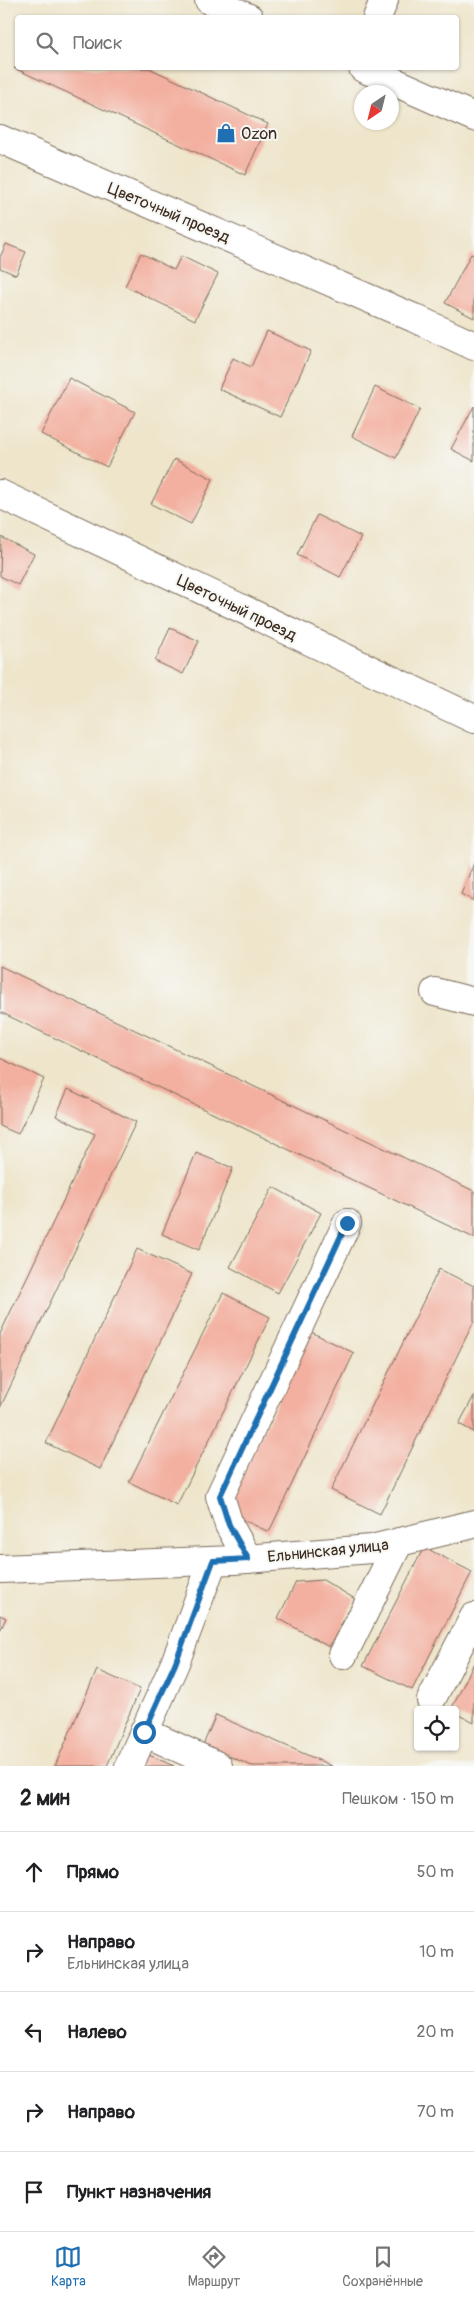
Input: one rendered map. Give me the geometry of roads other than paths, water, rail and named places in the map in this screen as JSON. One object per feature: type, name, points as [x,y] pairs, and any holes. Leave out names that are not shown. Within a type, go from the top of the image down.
[{"type":"street","points":[[209,0],[242,15]]},
{"type":"street","points":[[378,15],[384,0]]},
{"type":"street","points":[[368,70],[474,117]]},
{"type":"street","name":"Цветочный проезд","points":[[0,139],[414,318],[474,346]]},
{"type":"street","name":"Цветочный проезд","points":[[0,494],[474,719]]},
{"type":"street","points":[[435,992],[474,1002]]},
{"type":"street","points":[[248,1559],[229,1525],[220,1496],[347,1223]]},
{"type":"street","name":"Ельнинская улица","points":[[0,1568],[213,1561],[371,1549],[474,1524]]},
{"type":"street","points":[[343,1655],[399,1542]]},
{"type":"street","points":[[129,1766],[175,1664],[213,1561]]},
{"type":"street","points":[[431,1700],[474,1616]]},
{"type":"street","points":[[144,1732],[218,1766]]},
{"type":"place","name":"Ozon","points":[[226,133]]}]
